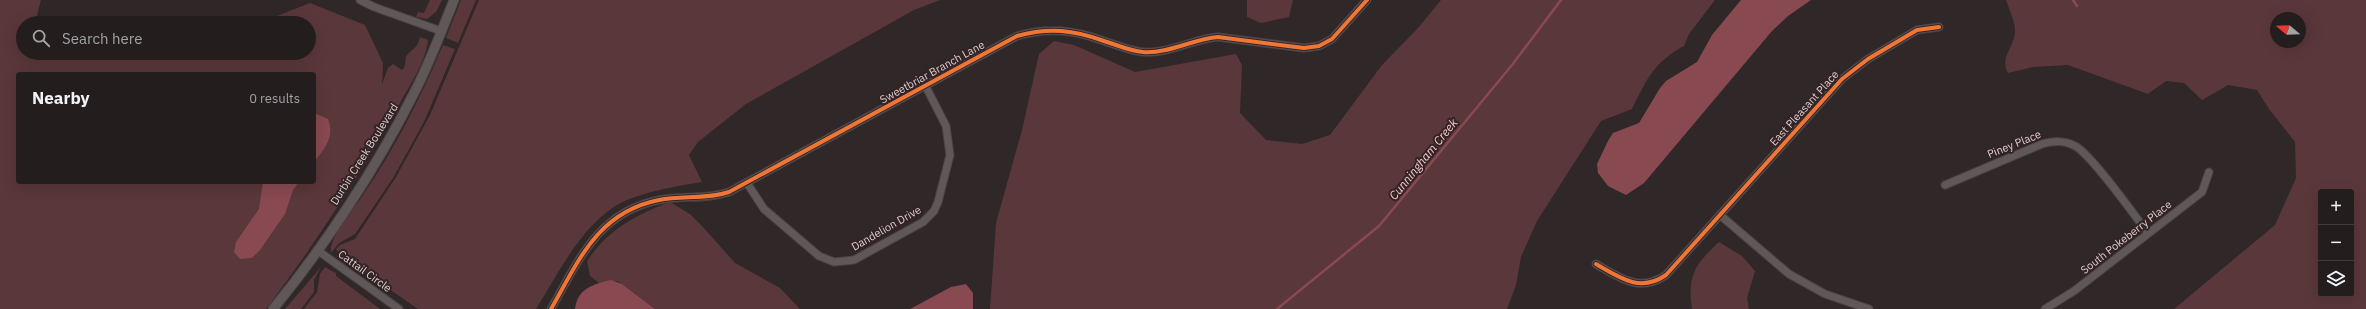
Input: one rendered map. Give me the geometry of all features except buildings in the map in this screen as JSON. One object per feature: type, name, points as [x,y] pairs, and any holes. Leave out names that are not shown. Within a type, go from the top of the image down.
[{"type":"street","name":"Durbin Creek Boulevard","points":[[273,309],[318,250],[399,123],[427,65],[454,0]]},
{"type":"street","name":"Sweetbriar Branch Lane","points":[[551,309],[593,238],[613,220],[643,204],[660,200],[716,196],[747,183],[1010,39],[1039,31],[1077,32],[1143,52],[1163,50],[1197,40],[1218,37],[1311,48],[1332,39],[1367,0]]},
{"type":"street","points":[[364,1],[441,31]]},
{"type":"street","name":"East Pleasant Place","points":[[1596,264],[1625,281],[1634,284],[1642,285],[1659,280],[1666,275],[1850,71],[1868,58],[1917,30],[1939,27]]},
{"type":"street","name":"Dandelion Drive","points":[[747,183],[764,209],[819,256],[834,262],[854,260],[923,222],[934,211],[938,202],[950,155],[946,126],[925,85]]},
{"type":"street","name":"Piney Place","points":[[1945,185],[2042,144],[2051,141],[2068,143],[2084,153],[2148,233]]},
{"type":"street","name":"South Pokeberry Place","points":[[2045,309],[2074,291],[2202,192],[2209,172]]},
{"type":"street","points":[[1720,215],[1789,274],[1825,294],[1869,309]]},
{"type":"street","name":"Cattail Circle","points":[[318,250],[399,309]]},
{"type":"shaded area","points":[[0,0],[41,0],[38,16],[16,16],[16,60],[316,60],[316,16],[277,16],[310,3],[365,25],[383,63],[382,84],[388,68],[393,64],[402,70],[404,68],[407,55],[416,46],[420,37],[428,40],[427,48],[417,73],[385,130],[353,183],[302,260],[266,309],[0,309]]},
{"type":"shaded area","points":[[430,0],[442,0],[436,12],[427,19],[416,17],[418,12],[424,13]]},
{"type":"shaded area","points":[[461,0],[476,0],[458,43],[446,38]]},
{"type":"shaded area","points":[[479,0],[940,0],[914,10],[746,104],[698,142],[689,155],[702,182],[644,194],[614,207],[590,228],[580,240],[561,267],[536,309],[418,309],[340,255],[336,249],[340,245],[355,239],[396,177],[430,115]]},
{"type":"shaded area","points":[[1247,0],[1293,0],[1289,17],[1261,23],[1247,17]]},
{"type":"shaded area","points":[[1441,0],[1715,0],[1689,34],[1684,46],[1665,58],[1652,72],[1632,109],[1601,121],[1537,221],[1521,257],[1516,285],[1507,309],[990,309],[996,223],[1022,130],[1039,54],[1054,41],[1074,45],[1135,72],[1236,54],[1242,65],[1240,113],[1266,140],[1302,144],[1330,135],[1382,65],[1418,28]]},
{"type":"shaded area","points":[[1741,0],[1811,0],[1788,16],[1772,31],[1644,183],[1626,195],[1608,186],[1598,173],[1597,164],[1613,133],[1639,123],[1660,88],[1666,81],[1697,62],[1712,35]]},
{"type":"shaded area","points":[[2006,0],[2366,0],[2366,309],[2174,309],[2275,225],[2296,178],[2295,142],[2269,109],[2257,90],[2228,85],[2202,100],[2184,83],[2166,81],[2148,94],[2068,65],[2033,67],[2008,73],[2005,62],[2014,37],[2015,27]]},
{"type":"shaded area","points":[[443,45],[455,49],[424,122],[393,178],[355,234],[339,243],[331,253],[333,240],[337,233],[373,180],[406,124]]},
{"type":"shaded area","points":[[316,114],[328,119],[330,125],[330,137],[316,159]]},
{"type":"shaded area","points":[[263,184],[298,184],[293,190],[285,214],[260,250],[252,258],[240,259],[234,252],[236,242],[259,209]]},
{"type":"shaded area","points":[[670,202],[690,214],[735,263],[780,288],[800,309],[655,309],[617,281],[599,283],[590,276],[587,261],[595,250],[613,232],[645,212]]},
{"type":"shaded area","points":[[1719,242],[1742,256],[1755,271],[1747,298],[1749,309],[1692,309],[1691,288],[1695,271],[1704,257]]},
{"type":"shaded area","points":[[321,267],[314,280],[314,292],[301,309],[285,309]]},
{"type":"shaded area","points":[[325,267],[336,273],[336,276],[380,309],[304,309],[317,292],[320,274]]},
{"type":"shaded area","points":[[611,280],[622,284],[655,309],[575,309],[576,302],[587,288],[598,283]]},
{"type":"shaded area","points":[[966,284],[973,293],[973,309],[910,309],[951,287]]},
{"type":"waterway","name":"Cunningham Creek","points":[[1277,309],[1379,226],[1512,65],[1561,0]]},
{"type":"waterway","points":[[2073,0],[2077,6]]},
{"type":"cycle path","points":[[551,309],[581,256],[605,227],[620,215],[638,206],[659,200],[711,196],[729,192],[1017,36],[1040,31],[1072,32],[1143,52],[1162,51],[1199,40],[1218,37],[1304,48],[1319,46],[1332,39],[1367,0]]},
{"type":"cycle path","points":[[1596,264],[1630,282],[1647,283],[1666,275],[1842,79],[1868,59],[1917,30],[1939,27]]}]
